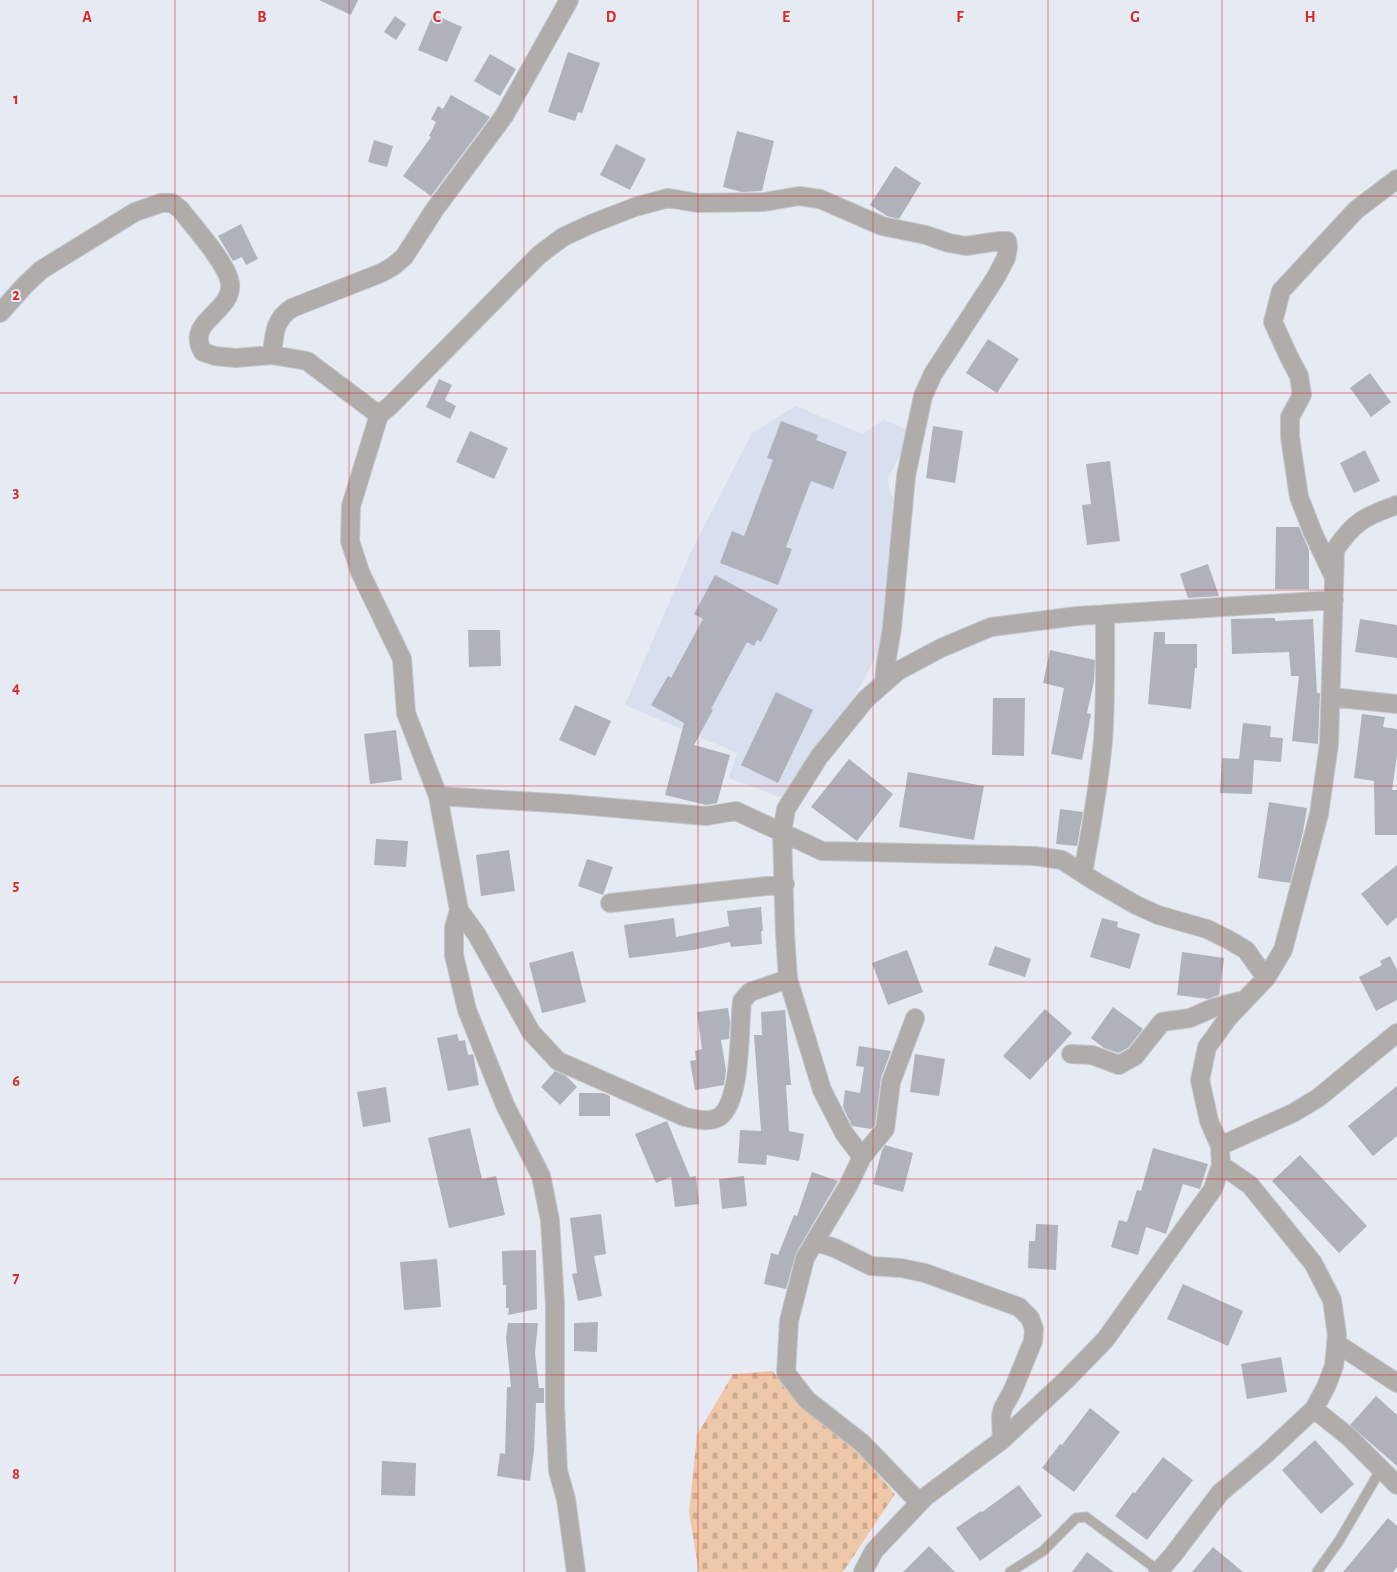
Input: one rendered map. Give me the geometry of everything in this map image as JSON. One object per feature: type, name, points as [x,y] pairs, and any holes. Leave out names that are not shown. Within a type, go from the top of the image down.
[{"type":"street","points":[[272,355],[277,325],[283,314],[292,308],[392,267],[404,257],[436,209],[504,116],[569,0]]},
{"type":"street","points":[[1335,578],[1313,533],[1299,497],[1290,437],[1290,417],[1302,395],[1300,376],[1273,322],[1281,291],[1356,210],[1397,179]]},
{"type":"street","points":[[788,979],[750,992],[742,1000],[738,1070],[731,1102],[720,1117],[703,1121],[685,1117],[558,1061],[531,1032],[477,935],[459,910],[438,796],[406,713],[402,659],[360,572],[350,541],[351,506],[379,415],[539,255],[563,237],[635,207],[668,198],[708,203],[764,202],[799,196],[820,199],[882,226],[926,235],[949,243],[966,246],[1006,241],[1008,247],[1006,258],[996,277],[934,374],[923,396],[906,476],[892,628],[884,684]]},
{"type":"street","points":[[0,314],[25,285],[48,266],[135,212],[161,203],[172,203],[180,209],[222,264],[227,271],[230,284],[227,300],[204,324],[198,335],[199,345],[203,352],[215,356],[236,358],[272,355],[307,361],[379,415]]},
{"type":"street","points":[[863,1572],[874,1551],[924,1496],[1002,1440],[1066,1380],[1105,1340],[1213,1189],[1221,1164],[1220,1146],[1209,1121],[1200,1080],[1207,1047],[1228,1018],[1266,978],[1283,950],[1319,814],[1329,744],[1335,550],[1346,534],[1368,516],[1397,504]]},
{"type":"street","points":[[862,1157],[844,1133],[822,1090],[788,979],[782,832],[786,808],[819,757],[866,699],[898,671],[941,648],[991,627],[1077,616],[1334,600]]},
{"type":"street","points":[[1083,873],[1092,825],[1103,740],[1105,614]]},
{"type":"street","points":[[1331,696],[1397,704]]},
{"type":"street","points":[[438,796],[569,804],[706,816],[736,810],[822,850],[1035,856],[1062,860],[1136,905],[1158,915],[1207,928],[1246,950],[1266,978]]},
{"type":"street","points":[[610,903],[784,884]]},
{"type":"street","points":[[459,910],[454,928],[454,955],[467,1010],[505,1105],[542,1176],[550,1220],[556,1305],[555,1406],[558,1471],[566,1500],[576,1572]]},
{"type":"street","points":[[1071,1054],[1092,1055],[1119,1065],[1135,1056],[1162,1022],[1190,1018],[1213,1008],[1246,999]]},
{"type":"street","points":[[916,1018],[891,1082],[885,1129],[862,1157],[848,1186],[805,1258],[788,1322],[786,1373],[807,1400],[862,1443],[919,1502]]},
{"type":"street","points":[[1220,1146],[1292,1113],[1318,1098],[1397,1033]]},
{"type":"street","points":[[1159,1571],[1220,1493],[1266,1454],[1314,1409],[1326,1387],[1334,1366],[1337,1335],[1332,1300],[1313,1264],[1250,1185],[1221,1164]]},
{"type":"street","points":[[815,1241],[837,1249],[871,1266],[901,1268],[925,1273],[1020,1308],[1030,1318],[1034,1329],[1033,1341],[1013,1390],[1003,1408],[1001,1416],[1002,1440]]},
{"type":"street","points":[[1336,1343],[1397,1383]]},
{"type":"street","points":[[1314,1409],[1349,1437],[1397,1485]]},
{"type":"lane","points":[[1317,1572],[1339,1541],[1381,1469]]},
{"type":"lane","points":[[1010,1572],[1043,1550],[1076,1518],[1086,1517],[1159,1571]]},
{"type":"shaded area","points":[[796,406],[862,434],[884,420],[913,432],[888,478],[889,488],[895,503],[884,641],[855,696],[782,798],[729,778],[737,753],[625,705],[692,550],[752,433]]},
{"type":"green space","points":[[773,1371],[786,1390],[864,1458],[895,1494],[843,1572],[699,1572],[689,1513],[697,1435],[733,1374]]},
{"type":"building","points":[[319,0],[358,0],[351,15]]},
{"type":"building","points":[[433,14],[462,27],[447,62],[418,50]]},
{"type":"building","points":[[395,16],[406,24],[396,40],[384,32]]},
{"type":"building","points":[[568,52],[600,63],[582,113],[578,112],[575,121],[548,112]]},
{"type":"building","points":[[490,54],[516,69],[500,96],[474,81]]},
{"type":"building","points":[[451,95],[490,117],[431,196],[403,176],[431,137],[429,136],[436,122],[431,119],[438,106],[443,109]]},
{"type":"building","points":[[737,131],[774,141],[762,191],[742,192],[723,187]]},
{"type":"building","points":[[374,140],[393,146],[387,167],[368,162]]},
{"type":"building","points":[[616,144],[646,159],[630,190],[600,175]]},
{"type":"building","points":[[895,166],[921,183],[899,219],[887,216],[870,205]]},
{"type":"building","points":[[241,224],[258,259],[246,265],[242,257],[233,261],[218,236]]},
{"type":"building","points":[[988,339],[1019,359],[997,393],[966,373]]},
{"type":"building","points":[[1370,373],[1391,402],[1371,417],[1350,388]]},
{"type":"building","points":[[439,379],[452,385],[445,400],[456,406],[450,419],[426,407]]},
{"type":"building","points":[[781,421],[818,435],[816,440],[847,452],[833,489],[811,481],[786,547],[792,549],[778,585],[720,563],[732,531],[744,536],[773,460],[767,458]]},
{"type":"building","points":[[933,426],[963,431],[955,483],[926,478]]},
{"type":"building","points":[[470,431],[508,448],[494,479],[456,462]]},
{"type":"building","points":[[1365,450],[1380,481],[1354,493],[1340,463]]},
{"type":"building","points":[[1110,461],[1120,541],[1087,545],[1082,505],[1091,504],[1086,464]]},
{"type":"building","points":[[1276,527],[1299,527],[1309,550],[1309,589],[1275,589]]},
{"type":"building","points":[[1208,564],[1219,596],[1188,598],[1180,574]]},
{"type":"building","points":[[715,575],[778,609],[761,642],[757,640],[754,646],[747,642],[694,745],[730,755],[717,803],[706,805],[665,795],[684,723],[651,705],[668,676],[671,678],[703,619],[694,614]]},
{"type":"building","points":[[1275,618],[1275,621],[1313,619],[1317,693],[1320,693],[1318,744],[1292,741],[1299,676],[1291,676],[1289,652],[1232,654],[1231,619]]},
{"type":"building","points":[[1360,619],[1397,625],[1397,658],[1355,652]]},
{"type":"building","points":[[468,630],[500,630],[501,666],[469,667]]},
{"type":"building","points":[[1154,632],[1165,632],[1165,644],[1197,644],[1197,668],[1195,668],[1191,709],[1148,704]]},
{"type":"building","points":[[1050,650],[1095,660],[1094,681],[1087,713],[1091,714],[1082,760],[1051,754],[1064,688],[1043,683]]},
{"type":"building","points":[[776,692],[813,710],[778,783],[741,765]]},
{"type":"building","points":[[993,698],[1025,698],[1024,756],[992,755]]},
{"type":"building","points":[[575,705],[611,721],[595,756],[559,740]]},
{"type":"building","points":[[1362,714],[1385,717],[1383,727],[1397,729],[1397,755],[1392,790],[1397,790],[1397,835],[1375,835],[1374,781],[1354,778]]},
{"type":"building","points":[[1243,723],[1271,726],[1270,737],[1283,738],[1281,762],[1254,760],[1252,794],[1220,793],[1222,758],[1239,759]]},
{"type":"building","points":[[396,730],[402,780],[370,784],[364,734]]},
{"type":"building","points":[[849,759],[893,794],[857,841],[811,807]]},
{"type":"building","points":[[908,772],[984,786],[974,840],[899,827]]},
{"type":"building","points":[[1269,802],[1307,808],[1290,883],[1258,878]]},
{"type":"building","points":[[1060,809],[1083,812],[1077,846],[1056,844]]},
{"type":"building","points":[[376,839],[408,841],[406,867],[374,865]]},
{"type":"building","points":[[509,850],[515,891],[481,896],[476,855]]},
{"type":"building","points":[[587,859],[613,867],[603,895],[578,886]]},
{"type":"building","points":[[1397,865],[1397,917],[1387,926],[1361,894]]},
{"type":"building","points":[[761,907],[762,944],[731,947],[730,942],[693,950],[629,958],[624,925],[674,918],[676,937],[729,926],[727,911]]},
{"type":"building","points":[[1102,918],[1118,922],[1117,927],[1140,934],[1130,969],[1090,957]]},
{"type":"building","points":[[995,946],[1031,959],[1025,977],[988,965]]},
{"type":"building","points":[[907,950],[923,992],[888,1005],[872,963]]},
{"type":"building","points":[[573,951],[586,1002],[542,1013],[529,963]]},
{"type":"building","points":[[1182,952],[1224,958],[1219,995],[1208,999],[1177,995]]},
{"type":"building","points":[[1390,956],[1397,970],[1397,1000],[1376,1011],[1359,977],[1382,965],[1380,961]]},
{"type":"building","points":[[1113,1007],[1143,1029],[1128,1048],[1118,1053],[1104,1048],[1091,1038]]},
{"type":"building","points":[[728,1008],[730,1022],[729,1039],[721,1040],[726,1070],[724,1085],[695,1090],[690,1061],[696,1060],[695,1051],[702,1049],[697,1012]]},
{"type":"building","points":[[1045,1009],[1072,1033],[1030,1080],[1003,1056]]},
{"type":"building","points":[[785,1010],[791,1085],[786,1085],[789,1131],[804,1134],[799,1161],[767,1155],[766,1165],[738,1163],[740,1130],[761,1131],[754,1035],[762,1035],[761,1012]]},
{"type":"building","points":[[457,1034],[459,1041],[465,1040],[468,1055],[473,1054],[479,1085],[448,1091],[437,1038]]},
{"type":"building","points":[[859,1046],[891,1051],[881,1078],[875,1125],[871,1129],[852,1126],[843,1107],[845,1090],[860,1093],[864,1067],[856,1066]]},
{"type":"building","points":[[915,1054],[945,1059],[939,1096],[910,1092]]},
{"type":"building","points":[[555,1071],[566,1076],[577,1087],[560,1105],[541,1087]]},
{"type":"building","points":[[1397,1086],[1397,1136],[1373,1156],[1348,1126]]},
{"type":"building","points":[[386,1087],[391,1122],[363,1127],[357,1092]]},
{"type":"building","points":[[579,1093],[603,1093],[610,1096],[610,1116],[579,1116]]},
{"type":"building","points":[[667,1121],[690,1177],[696,1176],[699,1204],[675,1207],[671,1177],[656,1183],[635,1134]]},
{"type":"building","points":[[470,1128],[482,1179],[496,1176],[505,1215],[449,1228],[428,1138]]},
{"type":"building","points":[[885,1145],[913,1153],[903,1192],[873,1184]]},
{"type":"building","points":[[1153,1148],[1208,1164],[1200,1189],[1183,1184],[1166,1234],[1146,1227],[1138,1255],[1111,1247],[1119,1220],[1127,1222],[1137,1190],[1141,1191]]},
{"type":"building","points":[[1300,1155],[1367,1226],[1339,1253],[1272,1181]]},
{"type":"building","points":[[812,1172],[838,1181],[796,1253],[786,1289],[764,1284],[771,1253],[778,1255],[794,1215],[797,1216]]},
{"type":"building","points":[[744,1176],[747,1206],[722,1209],[719,1179]]},
{"type":"building","points":[[601,1214],[606,1254],[594,1256],[602,1296],[578,1301],[572,1274],[577,1273],[570,1218]]},
{"type":"building","points":[[1036,1224],[1058,1225],[1056,1270],[1028,1268],[1029,1241],[1035,1241]]},
{"type":"building","points":[[536,1250],[537,1309],[508,1315],[509,1308],[506,1308],[506,1285],[503,1285],[502,1251]]},
{"type":"building","points":[[437,1259],[441,1307],[404,1310],[400,1262]]},
{"type":"building","points":[[1183,1284],[1243,1311],[1228,1346],[1167,1319]]},
{"type":"building","points":[[598,1322],[597,1352],[574,1351],[574,1323]]},
{"type":"building","points":[[508,1323],[538,1323],[535,1353],[539,1388],[544,1388],[544,1403],[536,1403],[534,1451],[530,1481],[497,1476],[500,1453],[505,1454],[507,1387],[511,1387],[506,1338]]},
{"type":"building","points":[[1281,1357],[1287,1392],[1247,1399],[1241,1364]]},
{"type":"building","points":[[1376,1396],[1397,1415],[1397,1466],[1350,1425]]},
{"type":"building","points":[[1090,1408],[1120,1432],[1074,1492],[1042,1468]]},
{"type":"building","points":[[1315,1440],[1354,1484],[1321,1514],[1282,1470]]},
{"type":"building","points":[[1163,1457],[1193,1480],[1147,1540],[1115,1516]]},
{"type":"building","points":[[382,1461],[416,1463],[415,1496],[381,1495]]},
{"type":"building","points":[[1019,1485],[1042,1516],[980,1561],[956,1528]]},
{"type":"building","points":[[1388,1518],[1397,1526],[1397,1567],[1393,1572],[1343,1572]]},
{"type":"building","points":[[929,1546],[955,1572],[903,1572]]},
{"type":"building","points":[[1213,1547],[1243,1572],[1192,1572]]},
{"type":"building","points":[[1087,1552],[1114,1572],[1072,1572]]}]
